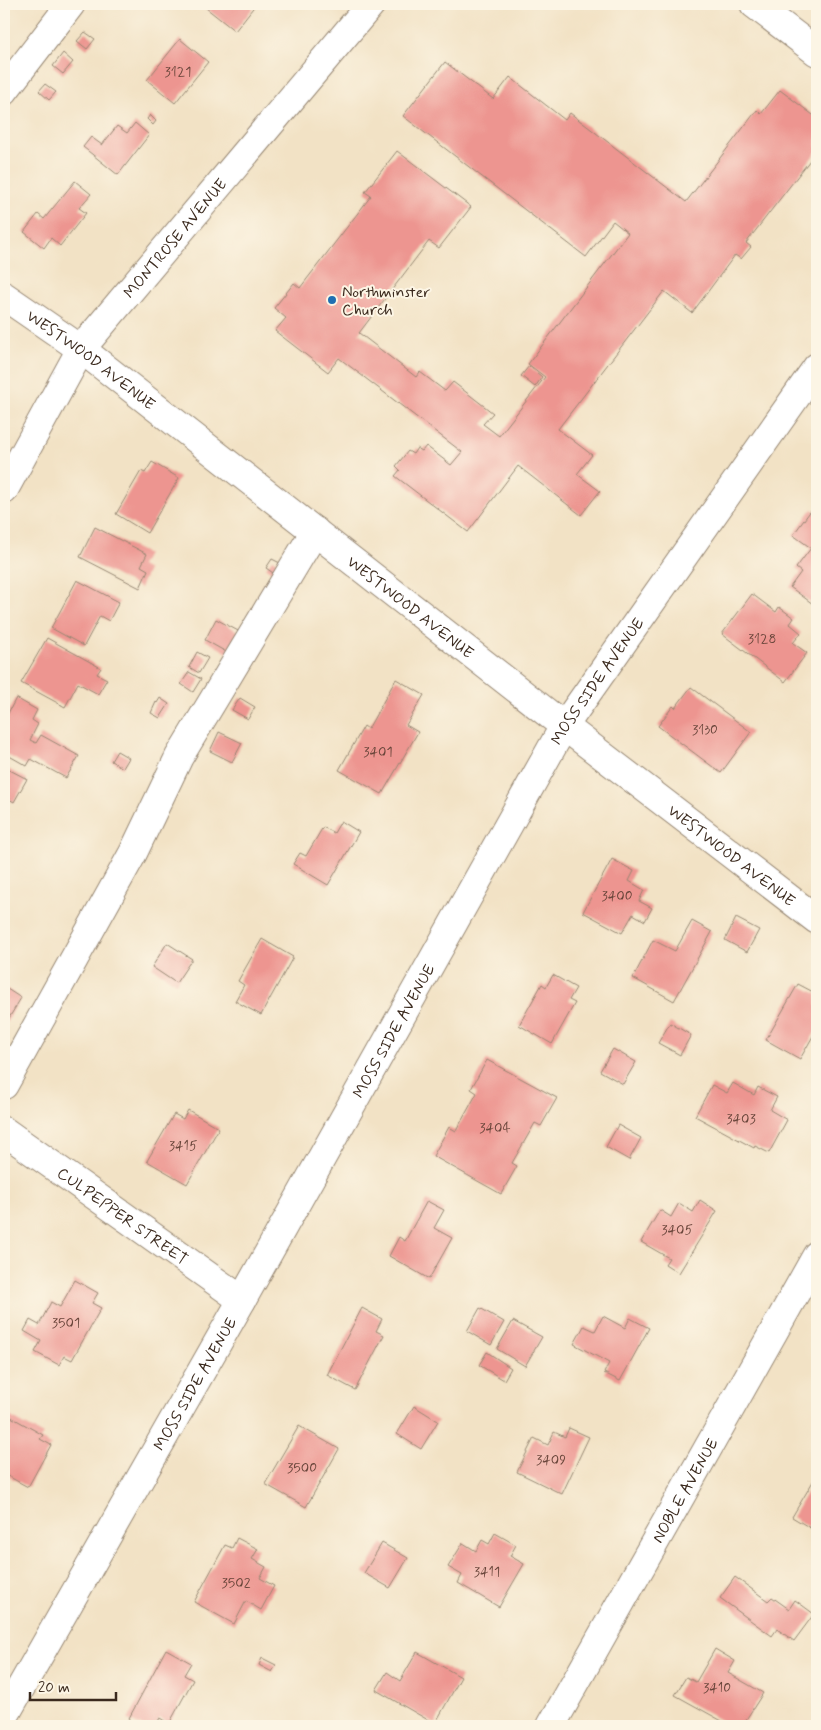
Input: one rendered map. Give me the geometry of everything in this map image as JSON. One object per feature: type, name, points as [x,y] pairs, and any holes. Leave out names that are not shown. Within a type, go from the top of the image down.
[{"type":"street","points":[[4,91],[71,4]]},
{"type":"street","name":"MONTROSE AVENUE","points":[[4,490],[81,349],[371,4]]},
{"type":"street","points":[[754,4],[817,52]]},
{"type":"street","name":"WESTWOOD AVENUE","points":[[4,296],[81,349],[564,726],[817,920]]},
{"type":"street","name":"MOSS SIDE AVENUE","points":[[4,1717],[242,1300],[564,726],[817,368]]},
{"type":"street","points":[[4,1085],[133,852],[179,757],[314,531]]},
{"type":"street","name":"CULPEPPER STREET","points":[[4,1131],[242,1300]]},
{"type":"street","name":"NOBLE AVENUE","points":[[552,1726],[817,1255]]},
{"type":"building","points":[[201,4],[256,4],[235,31]]},
{"type":"building","points":[[85,32],[95,39],[87,49],[77,41]]},
{"type":"building","points":[[180,39],[208,62],[175,103],[147,80]]},
{"type":"building","points":[[63,53],[73,62],[63,74],[53,66]]},
{"type":"building","name":"Northminster Church","points":[[445,62],[493,99],[510,77],[565,120],[570,113],[686,202],[757,110],[761,114],[780,90],[817,118],[817,151],[746,243],[751,247],[741,259],[735,255],[692,313],[664,291],[558,429],[592,455],[577,474],[600,491],[581,515],[518,466],[468,532],[395,476],[400,470],[396,466],[408,451],[413,454],[417,448],[422,451],[426,446],[451,465],[462,452],[339,358],[328,372],[275,331],[286,318],[274,308],[294,283],[300,288],[371,196],[365,192],[397,151],[471,207],[439,248],[429,241],[359,333],[416,377],[420,372],[445,391],[453,382],[493,413],[483,424],[499,436],[545,377],[528,364],[628,233],[613,221],[586,257],[403,116]]},
{"type":"building","points":[[45,84],[56,92],[49,100],[39,91]]},
{"type":"building","points":[[150,115],[156,121],[153,125],[147,119]]},
{"type":"building","points":[[135,123],[149,135],[118,175],[83,147],[91,137],[102,145],[117,126],[127,133]]},
{"type":"building","points":[[75,181],[91,194],[79,208],[86,213],[60,246],[51,238],[44,248],[24,232],[38,214],[44,219]]},
{"type":"building","points":[[529,366],[542,377],[535,387],[521,376]]},
{"type":"building","points":[[152,462],[179,478],[147,533],[116,514],[141,471],[145,473]]},
{"type":"building","points":[[812,509],[817,513],[817,607],[790,587],[801,572],[796,568],[811,548],[793,535]]},
{"type":"building","points":[[95,527],[147,554],[141,566],[148,570],[140,588],[80,557]]},
{"type":"building","points":[[272,559],[282,564],[276,575],[266,568]]},
{"type":"building","points":[[77,580],[119,602],[109,621],[100,616],[84,646],[51,628]]},
{"type":"building","points":[[752,594],[776,612],[779,607],[794,618],[790,624],[801,633],[793,643],[807,653],[785,682],[722,634]]},
{"type":"building","points":[[216,619],[240,632],[228,653],[205,640]]},
{"type":"building","points":[[47,638],[101,668],[97,674],[107,679],[98,694],[78,683],[65,707],[21,683]]},
{"type":"building","points":[[197,652],[208,658],[199,673],[189,667]]},
{"type":"building","points":[[189,672],[201,679],[193,692],[181,684]]},
{"type":"building","points":[[396,679],[424,695],[406,725],[418,732],[382,794],[339,770],[364,726],[368,729]]},
{"type":"building","points":[[691,687],[751,732],[721,773],[658,726]]},
{"type":"building","points":[[16,698],[37,710],[32,720],[38,724],[30,740],[36,743],[41,735],[79,756],[66,778],[31,759],[27,766],[4,753],[4,721]]},
{"type":"building","points":[[160,698],[169,704],[160,718],[151,713]]},
{"type":"building","points":[[240,698],[255,707],[248,719],[232,710]]},
{"type":"building","points":[[219,732],[242,743],[232,762],[210,751]]},
{"type":"building","points":[[117,751],[129,758],[123,768],[111,761]]},
{"type":"building","points":[[4,767],[27,779],[14,802],[4,796]]},
{"type":"building","points":[[341,821],[359,832],[328,885],[293,864],[300,853],[306,856],[323,827],[334,833]]},
{"type":"building","points":[[612,859],[634,871],[629,881],[644,890],[639,901],[652,908],[645,921],[633,914],[622,933],[583,912]]},
{"type":"building","points":[[736,918],[759,930],[747,952],[725,940]]},
{"type":"building","points":[[692,921],[712,932],[674,1001],[633,978],[653,940],[675,951]]},
{"type":"building","points":[[262,939],[293,957],[261,1015],[235,1001],[244,985],[238,981]]},
{"type":"building","points":[[167,943],[192,959],[176,983],[152,967]]},
{"type":"building","points":[[553,975],[576,988],[569,1000],[575,1003],[552,1044],[519,1025],[542,984],[546,987]]},
{"type":"building","points":[[798,984],[817,994],[817,1029],[800,1059],[766,1040]]},
{"type":"building","points":[[4,987],[21,998],[6,1023],[4,1021]]},
{"type":"building","points":[[670,1023],[691,1035],[680,1055],[658,1043]]},
{"type":"building","points":[[613,1049],[636,1062],[623,1084],[600,1071]]},
{"type":"building","points":[[487,1060],[557,1098],[541,1126],[535,1123],[512,1163],[517,1166],[501,1194],[433,1156],[449,1127],[456,1131],[477,1093],[471,1089]]},
{"type":"building","points":[[733,1083],[754,1095],[758,1087],[777,1097],[770,1110],[787,1120],[769,1153],[755,1146],[754,1148],[695,1116],[712,1085],[727,1093]]},
{"type":"building","points":[[188,1110],[219,1128],[187,1184],[147,1161],[174,1114],[183,1119]]},
{"type":"building","points":[[618,1125],[641,1138],[629,1160],[606,1147]]},
{"type":"building","points":[[700,1200],[717,1211],[679,1273],[665,1264],[669,1258],[641,1242],[660,1210],[671,1217],[679,1203],[693,1212]]},
{"type":"building","points":[[427,1201],[444,1210],[434,1228],[452,1238],[429,1279],[389,1256],[399,1237],[405,1241]]},
{"type":"building","points":[[75,1280],[98,1293],[92,1303],[101,1308],[72,1360],[64,1356],[59,1365],[35,1352],[41,1341],[24,1331],[30,1320],[39,1325],[51,1302],[60,1307]]},
{"type":"building","points":[[362,1308],[382,1319],[376,1331],[384,1335],[355,1390],[327,1375]]},
{"type":"building","points":[[480,1308],[504,1322],[491,1345],[467,1331]]},
{"type":"building","points":[[603,1316],[625,1328],[630,1318],[649,1328],[620,1381],[604,1373],[609,1363],[574,1344],[584,1326],[595,1331]]},
{"type":"building","points":[[513,1321],[542,1337],[525,1366],[497,1349]]},
{"type":"building","points":[[487,1352],[511,1368],[504,1380],[479,1365]]},
{"type":"building","points":[[414,1406],[438,1421],[421,1449],[397,1434]]},
{"type":"building","points":[[4,1413],[43,1435],[40,1439],[51,1445],[28,1487],[4,1474]]},
{"type":"building","points":[[299,1426],[339,1449],[306,1507],[265,1484]]},
{"type":"building","points":[[569,1428],[589,1437],[562,1494],[517,1472],[534,1438],[548,1445],[554,1432],[565,1437]]},
{"type":"building","points":[[815,1478],[817,1480],[817,1532],[792,1517]]},
{"type":"building","points":[[495,1533],[516,1545],[510,1556],[524,1564],[499,1607],[458,1583],[462,1575],[448,1567],[463,1543],[476,1551],[482,1540],[489,1544]]},
{"type":"building","points":[[237,1538],[258,1549],[252,1559],[266,1567],[260,1578],[274,1586],[261,1610],[246,1601],[234,1624],[194,1602],[225,1545],[232,1548]]},
{"type":"building","points":[[382,1543],[408,1558],[390,1588],[364,1573]]},
{"type":"building","points":[[735,1577],[768,1601],[772,1597],[789,1609],[795,1600],[814,1614],[794,1641],[777,1629],[772,1636],[720,1598]]},
{"type":"building","points":[[166,1649],[191,1663],[184,1675],[193,1680],[169,1724],[160,1718],[155,1726],[141,1726],[128,1720]]},
{"type":"building","points":[[715,1649],[735,1661],[728,1673],[763,1693],[742,1726],[731,1726],[675,1695],[686,1677],[696,1682]]},
{"type":"building","points":[[417,1652],[461,1677],[435,1724],[376,1690],[387,1672],[400,1681]]},
{"type":"building","points":[[262,1658],[276,1665],[272,1672],[259,1665]]},
{"type":"place","name":"Northminster Church","points":[[332,300]]}]
